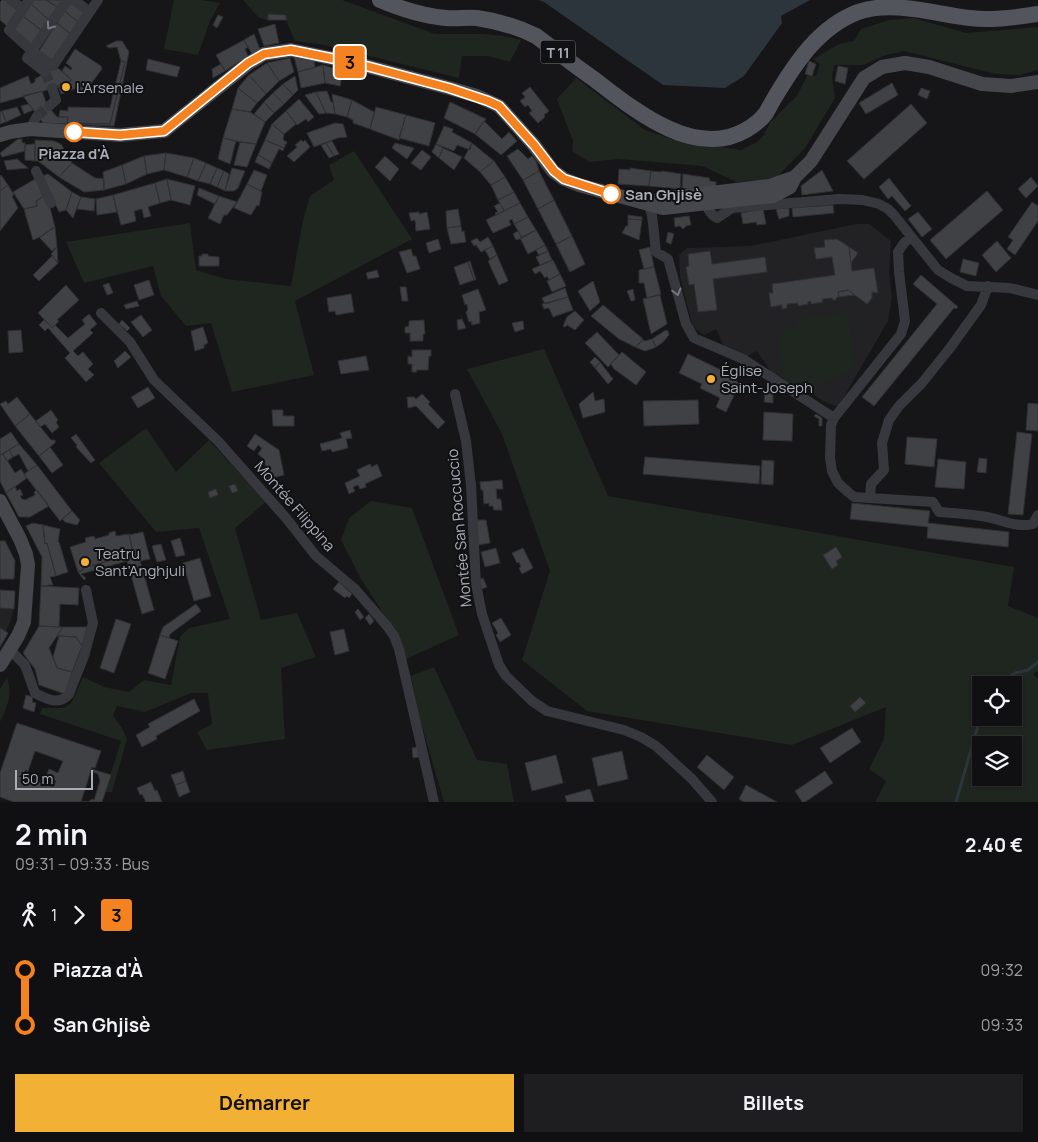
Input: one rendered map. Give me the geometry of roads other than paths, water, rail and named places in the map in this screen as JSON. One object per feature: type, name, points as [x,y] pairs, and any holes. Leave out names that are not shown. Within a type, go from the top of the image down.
[{"type":"main road","name":"T 11","points":[[380,0],[399,8],[432,16],[477,18],[523,30],[543,41],[640,114],[670,128],[706,130],[727,127],[750,116],[775,97],[806,51],[824,32],[840,20],[861,11],[876,8],[903,7],[972,19],[1038,14]]},
{"type":"main road","points":[[0,135],[30,129],[120,135],[164,131],[236,73],[264,54],[291,50],[316,54],[485,99],[499,106],[534,145],[554,171],[564,179],[579,185],[648,203],[662,199],[773,196],[790,187],[795,177],[811,160],[864,78],[882,67],[905,62],[929,67],[982,84],[1011,86],[1038,82]]},
{"type":"main road","points":[[0,501],[20,539],[28,565],[24,622],[0,665]]},
{"type":"street","points":[[11,0],[23,9]]},
{"type":"street","points":[[29,0],[9,30],[49,69],[98,0]]},
{"type":"street","points":[[32,51],[67,0]]},
{"type":"street","points":[[74,0],[90,12]]},
{"type":"street","points":[[49,106],[56,100],[52,88]]},
{"type":"street","points":[[30,129],[36,116]]},
{"type":"street","points":[[36,171],[51,203]]},
{"type":"street","points":[[706,199],[707,210],[717,218],[732,208],[757,205],[839,199],[863,200],[879,204],[888,209],[938,270],[951,278],[967,286],[1010,288],[1038,295]]},
{"type":"street","points":[[648,203],[652,215],[656,252],[668,259],[686,324],[694,338],[743,359],[834,418]]},
{"type":"street","points":[[911,237],[898,252],[905,321],[900,334],[834,418],[831,425],[830,445],[832,471],[838,483],[854,496],[933,502],[939,512],[986,517],[1014,525],[1025,526],[1033,524],[1038,516]]},
{"type":"street","points":[[870,498],[871,484],[884,470],[882,442],[890,420],[899,406],[922,383],[950,348],[981,305],[988,286]]},
{"type":"street","name":"Montée Filippina","points":[[100,313],[130,342],[154,380],[218,442],[286,518],[316,556],[355,589],[394,636],[399,649],[434,802]]},
{"type":"street","name":"Montée San Roccuccio","points":[[455,394],[466,441],[471,484],[476,584],[482,614],[499,666],[506,676],[532,701],[547,711],[624,730],[656,746],[692,779],[712,802]]},
{"type":"street","points":[[10,650],[25,665],[35,693],[53,702],[66,698],[84,656],[93,623],[86,590]]},
{"type":"waterway","points":[[1010,676],[1028,670],[1038,662]]},
{"type":"waterway","points":[[956,802],[978,726]]},
{"type":"tunnel","points":[[45,72],[52,88]]},
{"type":"tunnel","points":[[37,116],[49,106]]},
{"type":"place","name":"L'Arsenale","points":[[66,87]]},
{"type":"place","name":"Piazza d'À","points":[[74,132]]},
{"type":"place","name":"San Ghjisè","points":[[611,194]]},
{"type":"place","name":"Église Saint-Joseph","points":[[711,379]]},
{"type":"place","name":"Teatru Sant’Anghjuli","points":[[85,562]]}]
